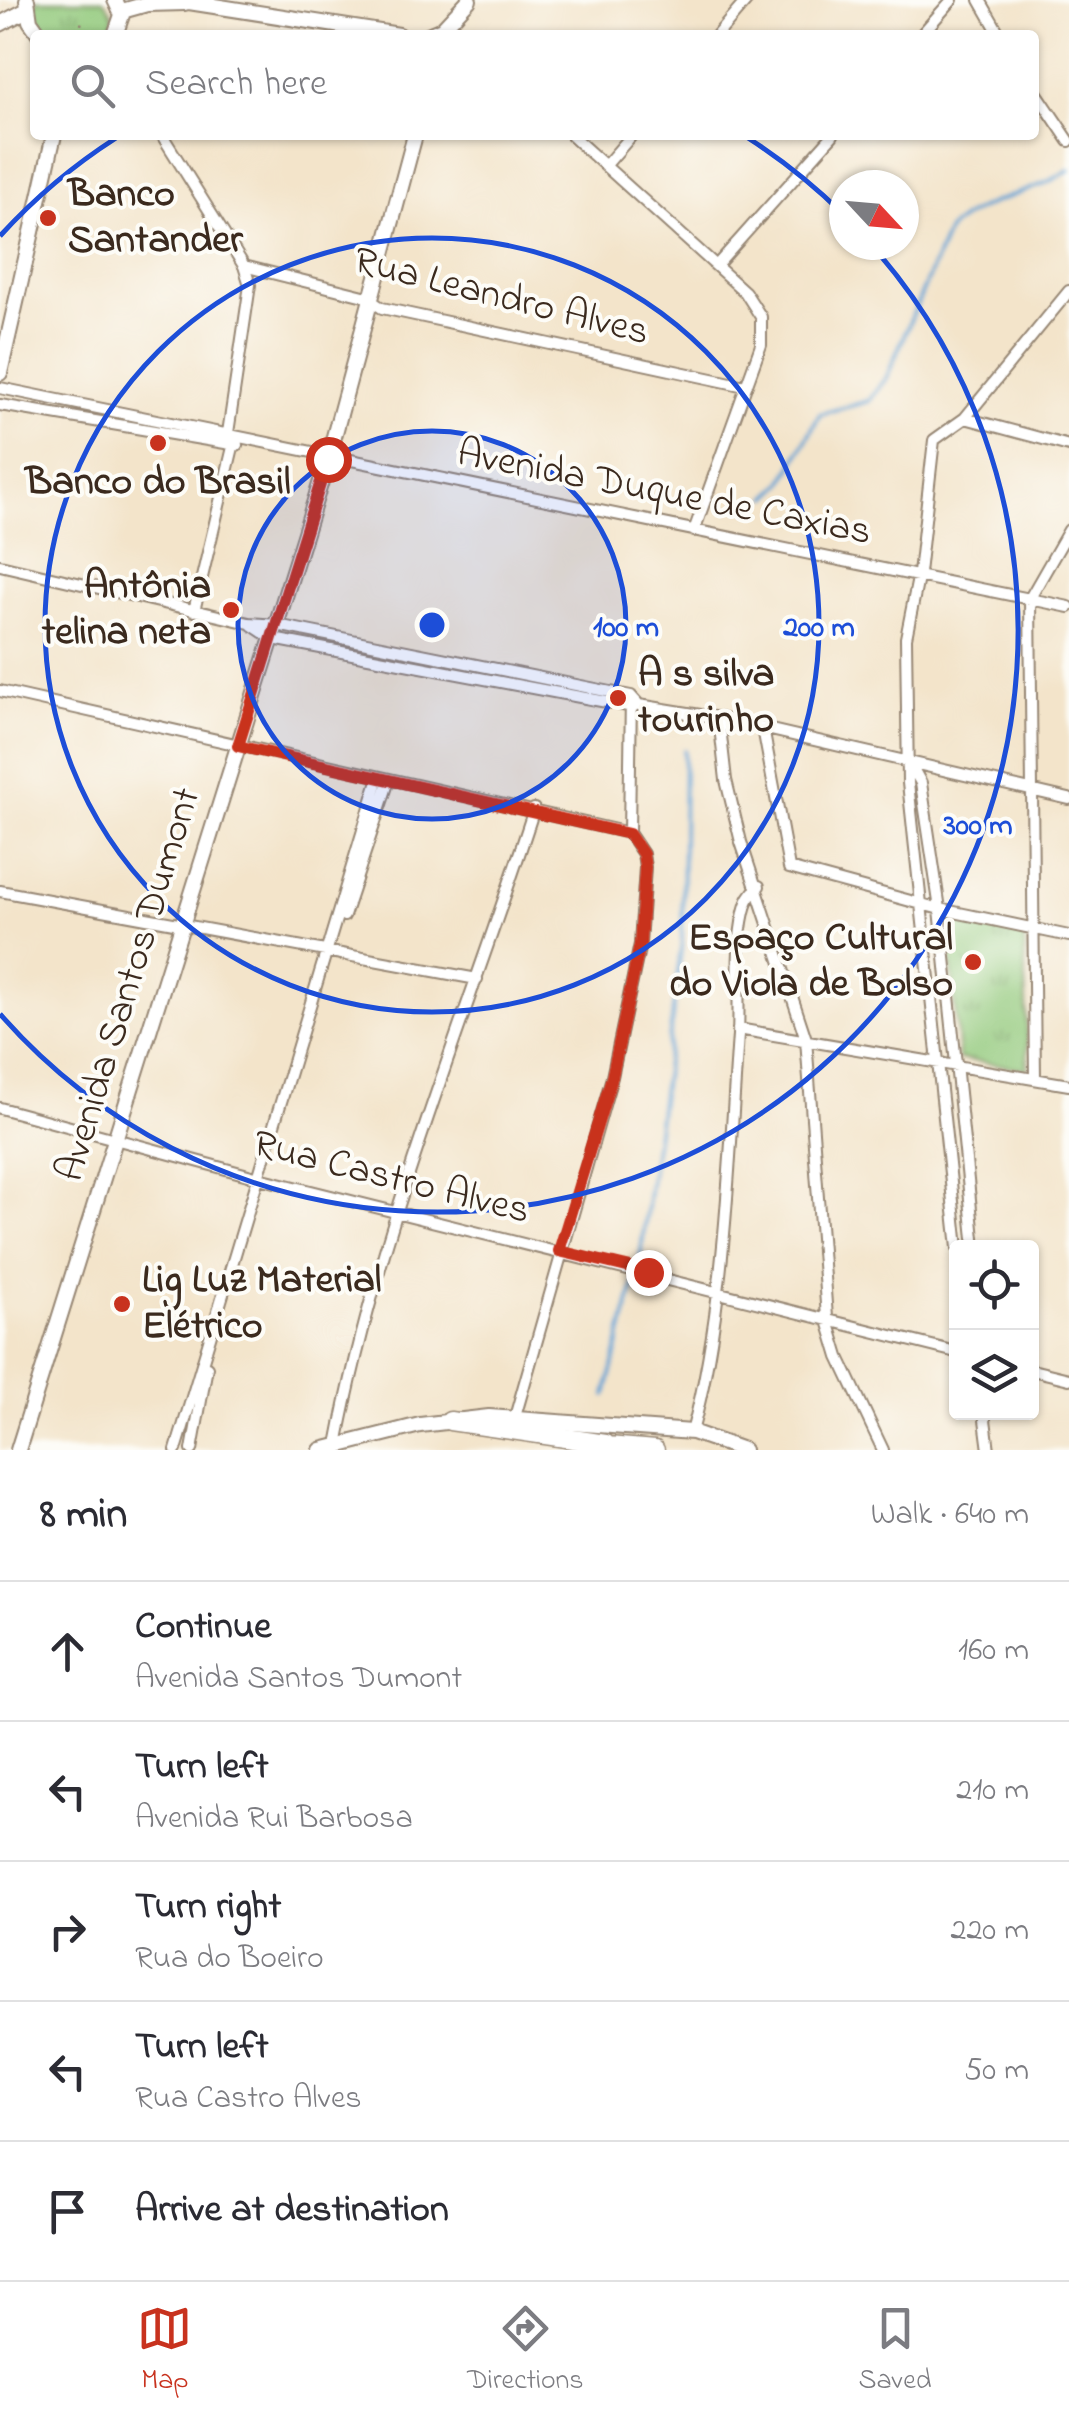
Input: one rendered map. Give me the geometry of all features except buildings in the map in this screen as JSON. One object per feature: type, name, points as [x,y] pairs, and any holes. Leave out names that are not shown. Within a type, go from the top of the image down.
[{"type":"highway","points":[[450,1421],[654,1450]]},
{"type":"highway","points":[[548,1450],[606,1444]]},
{"type":"main road","points":[[444,30],[469,0]]},
{"type":"main road","points":[[118,6],[180,1],[367,30]]},
{"type":"main road","points":[[0,24],[27,5],[38,30]]},
{"type":"main road","points":[[0,372],[53,140]]},
{"type":"main road","name":"Avenida Santos Dumont","points":[[18,1450],[328,459],[414,140]]},
{"type":"main road","points":[[320,1450],[450,1421],[515,1416],[692,1432],[743,1450]]},
{"type":"street","points":[[721,30],[747,0]]},
{"type":"street","points":[[925,30],[952,0]]},
{"type":"street","points":[[980,0],[997,30]]},
{"type":"street","points":[[1039,96],[1069,141]]},
{"type":"street","points":[[165,140],[244,266],[250,298],[228,433],[233,447],[194,611]]},
{"type":"street","points":[[577,140],[745,292],[761,318],[762,344],[694,532]]},
{"type":"street","points":[[606,165],[628,140]]},
{"type":"street","points":[[717,265],[828,140]]},
{"type":"street","name":"Rua Leandro Alves","points":[[244,266],[364,296],[372,304],[745,386]]},
{"type":"street","points":[[957,1240],[908,784],[911,764],[906,638],[919,573],[932,445],[940,434],[965,418],[1069,290]]},
{"type":"street","name":"Avenida Duque de Caxias","points":[[0,388],[228,433],[248,442],[328,459],[919,573],[1069,607]]},
{"type":"street","points":[[0,405],[233,447],[248,442]]},
{"type":"street","points":[[965,418],[1069,446]]},
{"type":"street","points":[[1035,1078],[1030,598],[1069,530]]},
{"type":"street","points":[[0,565],[249,623],[372,657],[483,680],[719,718],[1069,799]]},
{"type":"street","points":[[275,632],[375,644],[486,666],[633,704]]},
{"type":"street","points":[[372,657],[375,644]]},
{"type":"street","points":[[483,680],[486,666]]},
{"type":"street","points":[[0,691],[629,834]]},
{"type":"street","points":[[515,1416],[559,1251],[612,1077],[640,944],[645,867],[643,854],[629,834],[633,704]]},
{"type":"street","points":[[719,718],[737,827],[806,1040],[827,1317],[838,1357],[883,1450]]},
{"type":"street","points":[[763,728],[790,868],[920,904],[1069,936]]},
{"type":"street","points":[[911,764],[921,784],[940,908],[974,1240]]},
{"type":"street","points":[[176,1450],[384,779]]},
{"type":"street","points":[[337,1445],[354,1356],[397,1213],[534,810]]},
{"type":"street","points":[[692,1432],[715,1289],[744,913],[749,896],[759,886]]},
{"type":"street","points":[[0,891],[477,979]]},
{"type":"street","points":[[738,1028],[1069,1085]]},
{"type":"street","name":"Rua Castro Alves","points":[[0,1108],[397,1213],[949,1350]]},
{"type":"street","points":[[192,1450],[208,1359],[260,1178]]},
{"type":"street","points":[[1039,1372],[1069,1378]]},
{"type":"street","points":[[985,1420],[989,1450]]},
{"type":"path","points":[[80,30],[82,22]]},
{"type":"green space","points":[[37,0],[103,0],[113,20],[110,30],[45,30],[34,10]]},
{"type":"green space","points":[[948,922],[1024,936],[1028,1069],[959,1059]]},
{"type":"waterway","points":[[768,497],[783,483],[820,414],[869,401],[886,379],[948,230],[976,210],[1069,170]]},
{"type":"waterway","points":[[640,1259],[682,942],[684,750]]},
{"type":"waterway","points":[[606,1395],[635,1280]]},
{"type":"place","name":"Banco Santander","points":[[48,218]]},
{"type":"place","name":"Banco do Brasil","points":[[158,443]]},
{"type":"place","name":"Antônia telina neta","points":[[231,610]]},
{"type":"place","name":"A s silva tourinho","points":[[618,698]]},
{"type":"place","name":"Espaço Cultural do Viola de Bolso","points":[[973,962]]},
{"type":"place","name":"Lig Luz Material Elétrico","points":[[122,1304]]},
{"type":"route","points":[[328,459],[238,746],[629,834],[643,854],[645,867],[640,944],[612,1077],[559,1251],[648,1272]]}]
